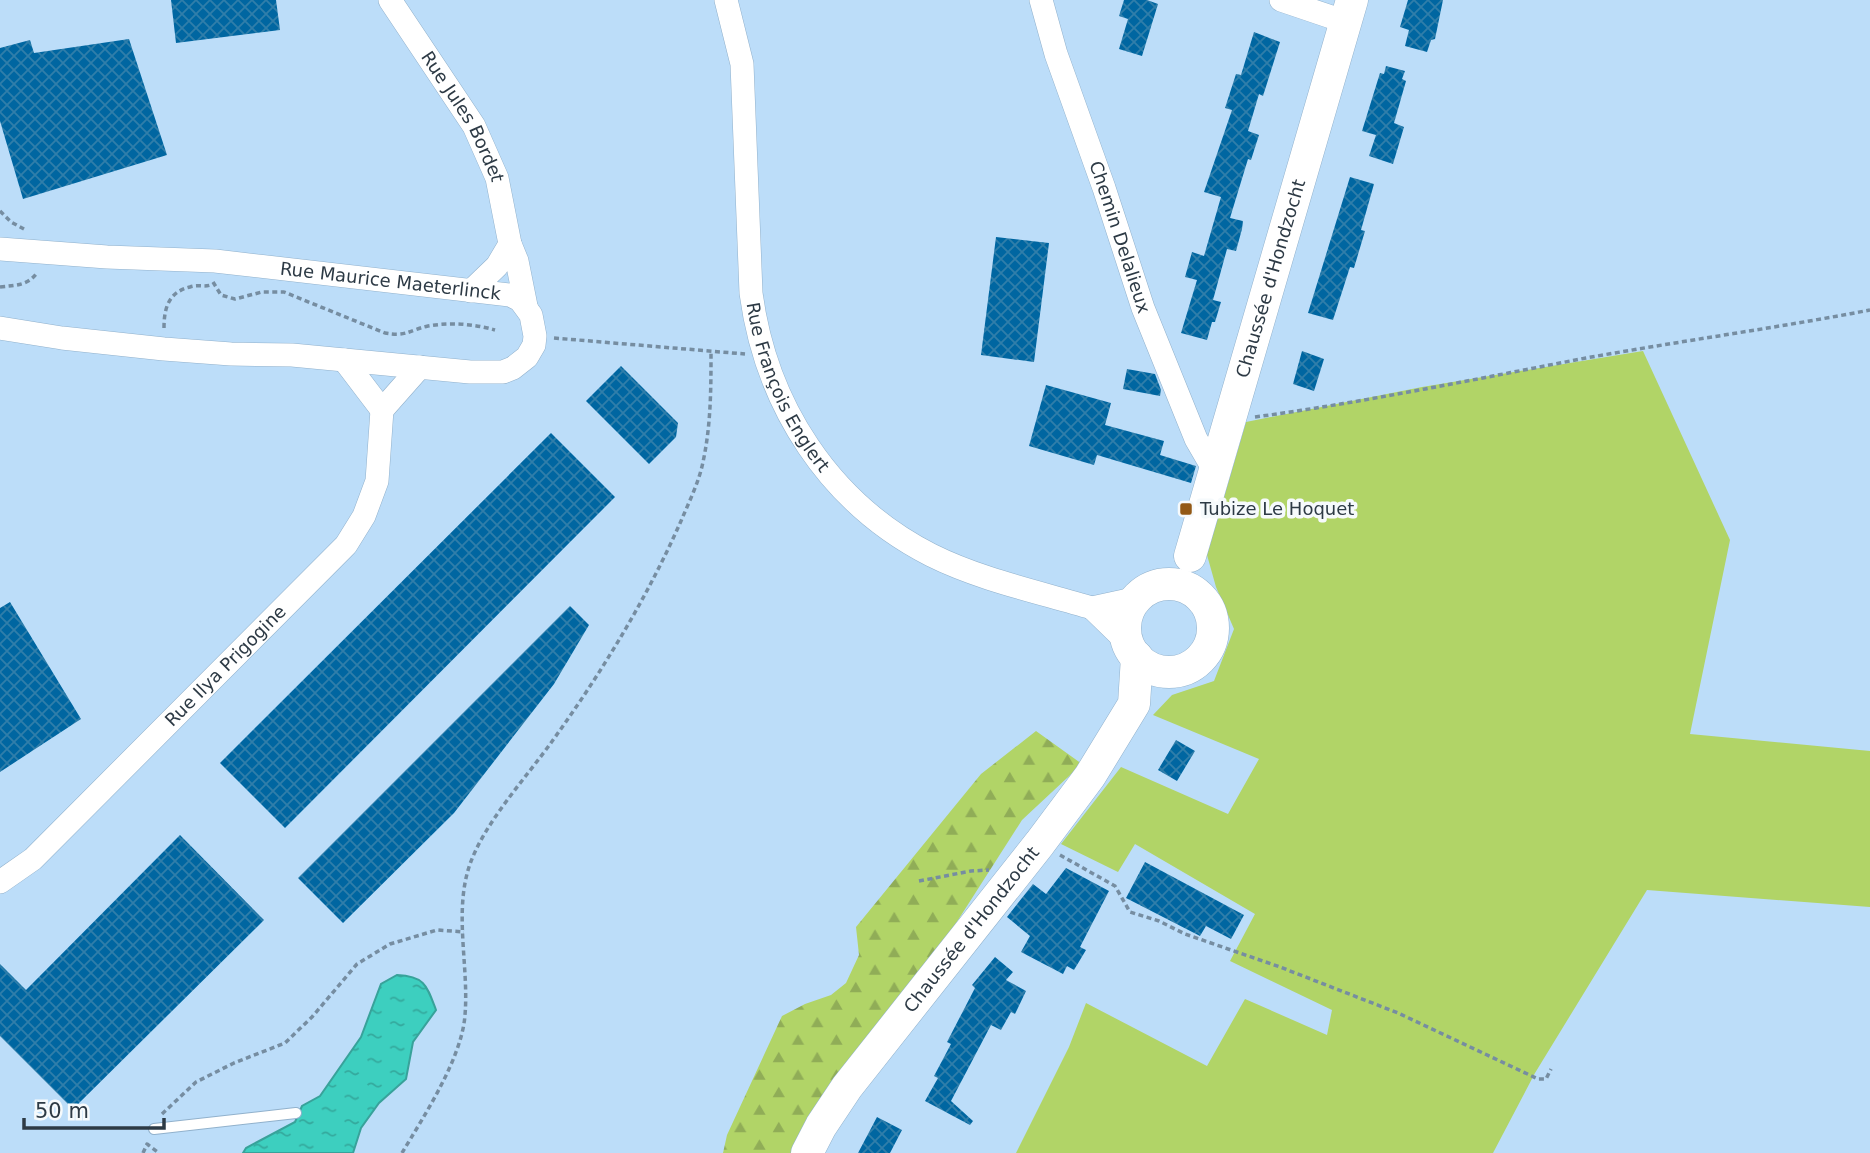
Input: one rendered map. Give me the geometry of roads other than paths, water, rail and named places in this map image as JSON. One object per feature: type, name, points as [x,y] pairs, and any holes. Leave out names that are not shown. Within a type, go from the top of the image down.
[{"type":"main road","name":"Chaussée d'Hondzocht","points":[[1190,556],[1349,11]]},
{"type":"main road","points":[[1133,651],[1151,668],[1164,672],[1191,667],[1210,647],[1213,620],[1190,556],[1171,569],[1131,607],[1126,621],[1133,651],[1134,704],[1157,691],[1178,671]]},
{"type":"main road","points":[[1147,592],[1169,584],[1184,586],[1204,601]]},
{"type":"main road","name":"Chaussée d'Hondzocht","points":[[807,1153],[847,1087],[1041,844],[1090,776],[1134,704]]},
{"type":"street","name":"Rue Jules Bordet","points":[[390,0],[474,126],[497,178],[526,306]]},
{"type":"street","name":"Rue François Englert","points":[[726,0],[742,64],[751,293],[756,330],[785,409],[816,458],[847,495],[892,533],[930,555],[961,568],[1093,608]]},
{"type":"street","name":"Chemin Delalieux","points":[[1041,0],[1056,54],[1104,188],[1143,309],[1196,439],[1214,470]]},
{"type":"street","points":[[1281,0],[1349,11]]},
{"type":"street","name":"Rue Maurice Maeterlinck","points":[[4,244],[214,272],[510,295],[526,306],[534,324],[534,345],[527,357],[513,368],[503,372],[470,372],[420,367]]},
{"type":"street","points":[[471,291],[497,266],[510,244]]},
{"type":"street","points":[[0,328],[164,349],[420,367]]},
{"type":"street","points":[[344,360],[382,410],[420,367]]},
{"type":"street","name":"Rue Ilya Prigogine","points":[[0,882],[33,859],[346,545],[364,516],[377,481],[382,410]]},
{"type":"street","points":[[1133,651],[1093,608],[1147,592]]},
{"type":"lane","points":[[154,1129],[296,1113]]},
{"type":"water","points":[[397,975],[414,978],[424,984],[436,1010],[413,1042],[406,1079],[379,1103],[361,1128],[353,1153],[243,1153],[246,1148],[295,1122],[302,1106],[320,1096],[361,1037],[381,984]]},
{"type":"place","name":"Tubize Le Hoquet","points":[[1186,509]]}]
